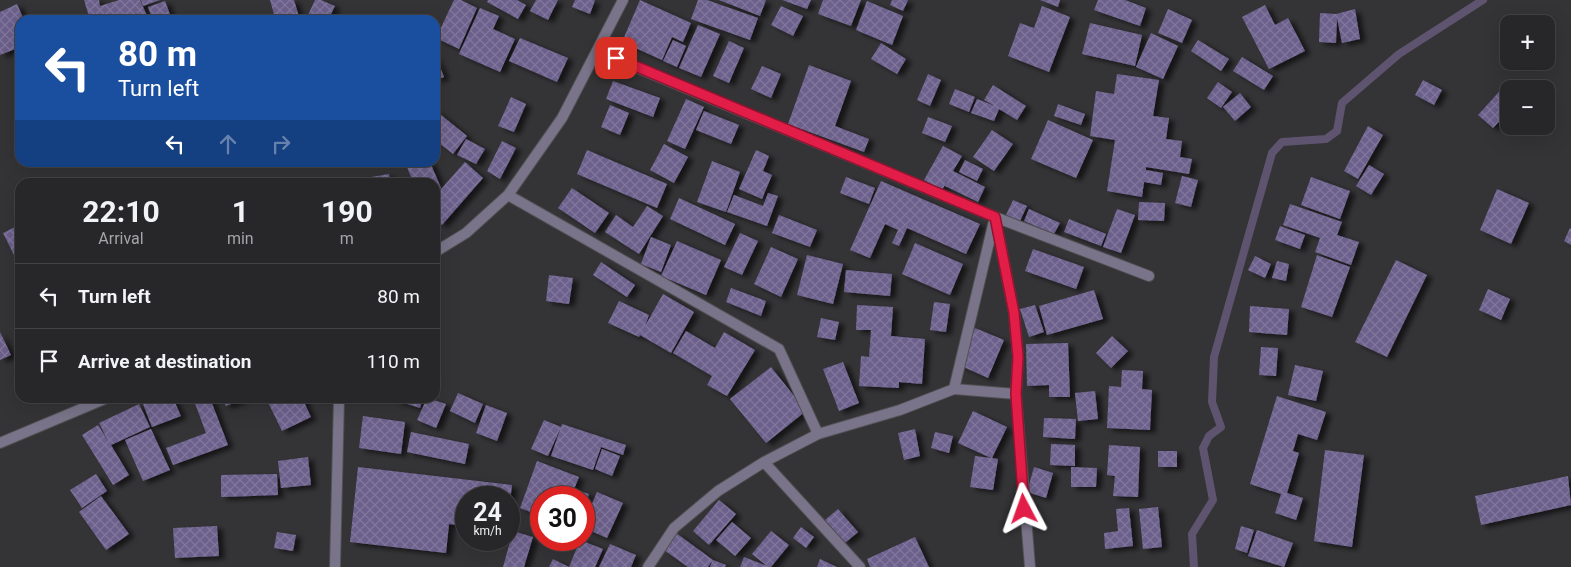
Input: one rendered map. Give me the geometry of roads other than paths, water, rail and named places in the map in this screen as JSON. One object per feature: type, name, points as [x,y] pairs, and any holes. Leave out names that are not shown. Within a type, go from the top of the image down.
[{"type":"street","points":[[440,249],[466,233],[508,195],[562,118],[623,0]]},
{"type":"street","points":[[597,51],[995,217],[1150,276]]},
{"type":"street","points":[[508,195],[779,349],[818,434]]},
{"type":"street","points":[[954,389],[995,217]]},
{"type":"street","points":[[995,217],[1014,313],[1018,357],[1016,394],[1030,567]]},
{"type":"street","points":[[648,567],[674,528],[718,491],[764,462],[818,434],[900,410],[954,389],[1016,394]]},
{"type":"street","points":[[0,443],[95,403]]},
{"type":"street","points":[[336,567],[339,403]]},
{"type":"street","points":[[764,462],[860,567]]},
{"type":"waterway","points":[[1194,567],[1192,534],[1213,500],[1203,448],[1209,436],[1221,427],[1212,402],[1214,357],[1272,153],[1282,142],[1326,139],[1337,131],[1342,103],[1399,54],[1483,0]]}]
